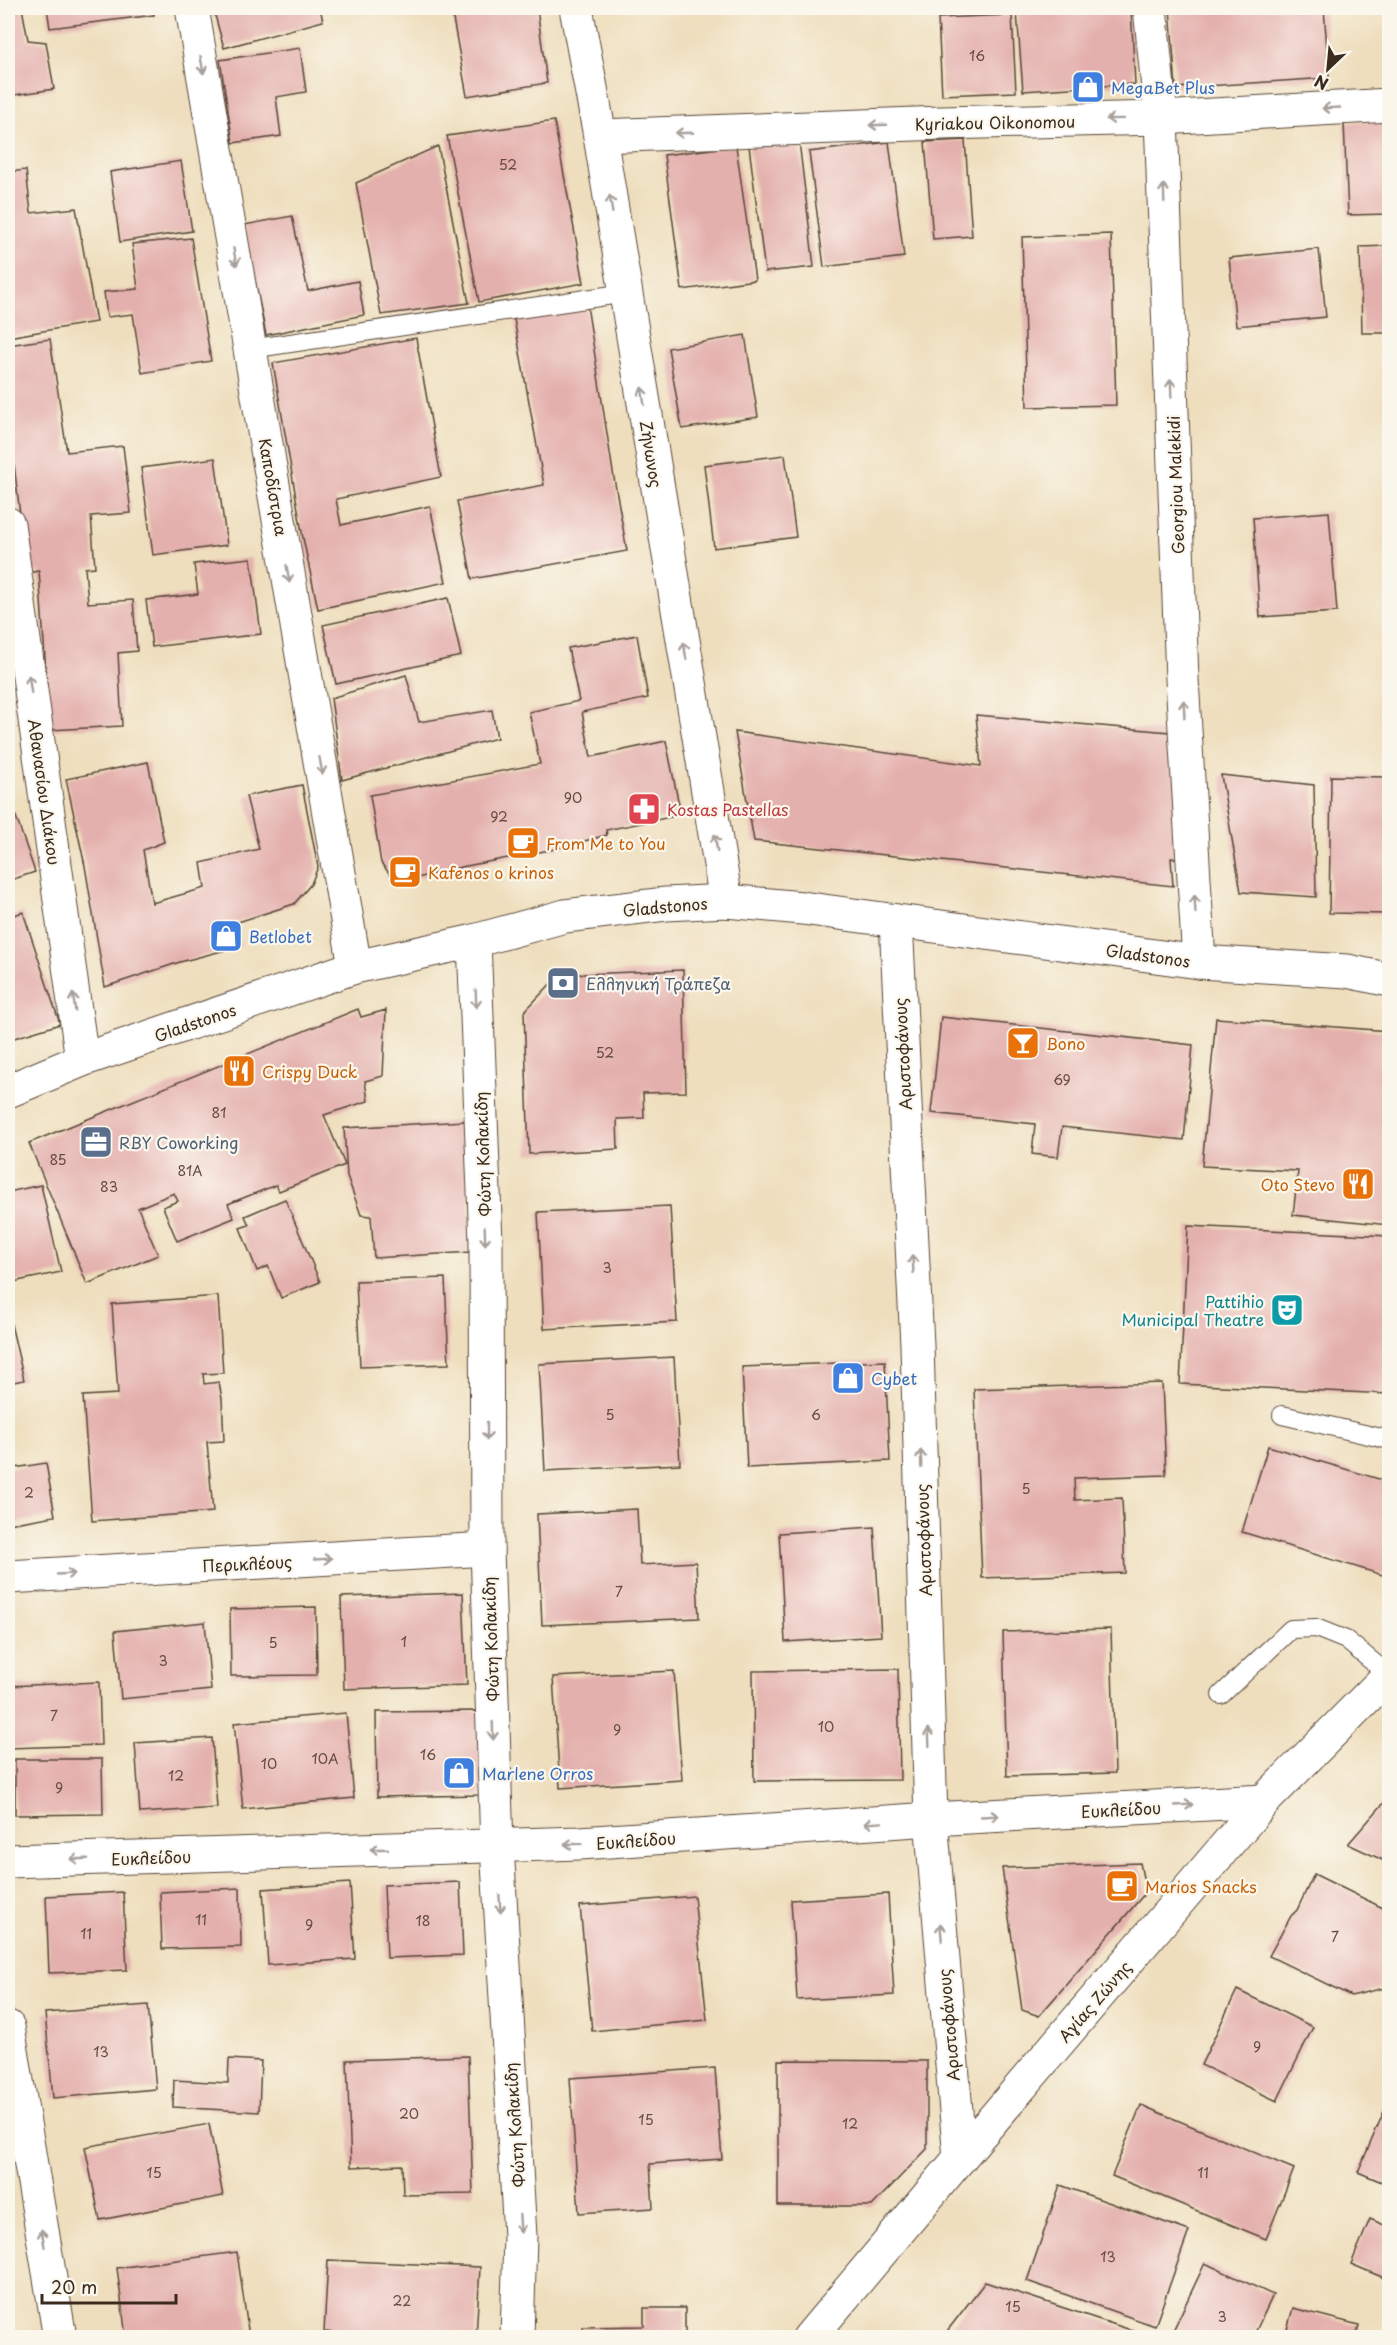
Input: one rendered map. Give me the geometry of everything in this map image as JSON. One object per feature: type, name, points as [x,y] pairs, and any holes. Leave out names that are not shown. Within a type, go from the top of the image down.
[{"type":"street","name":"Καποδίστρια","points":[[192,8],[355,967]]},
{"type":"street","name":"Ζήνωνος","points":[[576,8],[600,136],[726,901]]},
{"type":"street","name":"Georgiou Malekidi","points":[[1150,8],[1161,118],[1182,679],[1198,962]]},
{"type":"street","name":"Kyriakou Oikonomou","points":[[600,136],[942,123],[1161,118],[1389,105]]},
{"type":"street","name":"Αθανασίου Διάκου","points":[[8,524],[82,1060]]},
{"type":"street","name":"Gladstonos","points":[[8,1091],[82,1060],[355,967],[474,941],[565,916],[666,904],[726,901],[802,908],[1198,962],[1347,971],[1389,969]]},
{"type":"street","name":"Αριστοφάνους","points":[[896,921],[917,1345],[931,1819],[960,2158]]},
{"type":"street","name":"Φώτη Κολακίδη","points":[[474,941],[486,1242],[487,1549],[496,1846],[520,2236],[517,2337]]},
{"type":"street","name":"Gladstonos","points":[[1347,971],[1389,980]]},
{"type":"street","name":"Περικλέους","points":[[8,1577],[487,1549]]},
{"type":"street","name":"Αγίας Ζώνης","points":[[809,2337],[1264,1801],[1389,1675]]},
{"type":"street","name":"Ευκλείδου","points":[[8,1861],[580,1844],[931,1819],[1264,1801]]},
{"type":"street","points":[[8,2027],[60,2337]]},
{"type":"lane","points":[[250,350],[626,293]]},
{"type":"lane","points":[[1282,1414],[1389,1440]]},
{"type":"lane","points":[[1221,1695],[1291,1629],[1316,1628],[1346,1640],[1389,1675]]},
{"type":"building","points":[[8,8],[22,8],[28,40],[46,42],[54,89],[8,96]]},
{"type":"building","points":[[47,8],[152,8],[154,15],[50,28]]},
{"type":"building","points":[[213,8],[320,8],[323,21],[224,48]]},
{"type":"building","points":[[451,8],[537,8],[547,83],[467,96]]},
{"type":"building","points":[[1131,8],[1135,84],[1023,91],[1017,12]]},
{"type":"building","points":[[1170,8],[1324,8],[1329,78],[1176,88]]},
{"type":"building","points":[[1012,15],[1016,92],[942,95],[938,18]]},
{"type":"building","points":[[300,48],[306,92],[276,97],[281,136],[233,143],[220,60]]},
{"type":"building","points":[[554,121],[584,283],[479,302],[447,136]]},
{"type":"building","points":[[1389,121],[1389,214],[1348,215],[1344,123]]},
{"type":"building","points":[[965,140],[972,236],[933,239],[925,142]]},
{"type":"building","points":[[799,141],[814,267],[765,272],[749,146]]},
{"type":"building","points":[[889,142],[904,257],[824,267],[809,152]]},
{"type":"building","points":[[438,146],[469,303],[381,315],[356,183]]},
{"type":"building","points":[[736,146],[755,280],[682,290],[664,155]]},
{"type":"building","points":[[181,161],[192,231],[120,242],[110,172]]},
{"type":"building","points":[[26,170],[31,213],[76,208],[96,322],[8,337],[8,172]]},
{"type":"building","points":[[292,216],[308,291],[358,281],[364,315],[266,335],[244,225]]},
{"type":"building","points":[[1111,234],[1116,405],[1027,407],[1022,237]]},
{"type":"building","points":[[191,238],[211,361],[142,373],[133,314],[107,317],[104,292],[138,289],[132,244]]},
{"type":"building","points":[[1389,246],[1389,333],[1362,333],[1360,247]]},
{"type":"building","points":[[1319,249],[1326,317],[1236,326],[1229,258]]},
{"type":"building","points":[[587,305],[627,551],[472,579],[457,501],[544,485],[514,319]]},
{"type":"building","points":[[745,335],[758,417],[682,429],[668,348]]},
{"type":"building","points":[[416,338],[441,477],[336,499],[341,525],[430,506],[446,582],[318,609],[302,533],[273,363]]},
{"type":"building","points":[[50,339],[67,452],[123,446],[131,513],[91,516],[95,567],[85,568],[88,603],[133,600],[137,651],[118,653],[122,726],[50,730],[39,571],[27,573],[8,414],[8,345]]},
{"type":"building","points":[[785,455],[796,537],[714,548],[704,465]]},
{"type":"building","points":[[215,458],[227,545],[153,555],[141,468]]},
{"type":"building","points":[[1329,512],[1337,612],[1260,617],[1253,518]]},
{"type":"building","points":[[251,558],[261,634],[152,647],[146,600],[198,594],[194,564]]},
{"type":"building","points":[[448,598],[461,656],[336,684],[323,625]]},
{"type":"building","points":[[637,635],[648,698],[582,712],[591,757],[666,741],[681,815],[606,830],[607,835],[555,849],[461,867],[397,883],[381,863],[370,795],[540,764],[529,712],[579,701],[568,648]]},
{"type":"building","points":[[406,675],[419,722],[492,710],[497,738],[342,780],[331,698]]},
{"type":"building","points":[[976,715],[1181,733],[1192,858],[1171,858],[1173,886],[754,841],[735,732],[981,766]]},
{"type":"building","points":[[148,762],[164,842],[143,850],[152,903],[205,888],[201,863],[259,849],[246,796],[302,785],[318,867],[311,884],[294,904],[235,923],[241,946],[180,962],[105,987],[85,866],[66,779]]},
{"type":"building","points":[[1221,775],[1314,785],[1316,897],[1241,892]]},
{"type":"building","points":[[1331,776],[1389,777],[1389,914],[1329,913]]},
{"type":"building","points":[[14,811],[35,872],[8,881],[8,813]]},
{"type":"building","points":[[23,912],[60,1024],[8,1040],[8,917]]},
{"type":"building","points":[[683,970],[686,1092],[643,1093],[644,1118],[617,1119],[618,1149],[529,1154],[524,1012],[559,975]]},
{"type":"building","points":[[358,1009],[361,1017],[386,1010],[383,1076],[365,1081],[368,1101],[324,1115],[345,1165],[279,1191],[276,1185],[228,1204],[234,1218],[177,1241],[163,1207],[178,1201],[174,1193],[138,1208],[158,1255],[87,1284],[29,1143]]},
{"type":"building","points":[[941,1017],[1193,1045],[1184,1140],[1062,1127],[1058,1157],[1032,1154],[1035,1124],[931,1113]]},
{"type":"building","points":[[1216,1018],[1389,1031],[1389,1225],[1293,1215],[1298,1171],[1202,1166]]},
{"type":"building","points":[[465,1121],[472,1252],[374,1258],[371,1216],[361,1215],[347,1176],[344,1128]]},
{"type":"building","points":[[41,1185],[61,1272],[8,1283],[8,1192]]},
{"type":"building","points":[[285,1199],[320,1282],[281,1298],[268,1266],[257,1271],[240,1228],[249,1225],[245,1216]]},
{"type":"building","points":[[670,1206],[677,1322],[544,1329],[538,1212]]},
{"type":"building","name":"Pattihio Municipal Theatre","points":[[1188,1226],[1389,1236],[1389,1394],[1180,1384]]},
{"type":"building","points":[[445,1278],[449,1364],[360,1367],[356,1281]]},
{"type":"building","points":[[218,1296],[223,1373],[203,1374],[204,1384],[219,1382],[222,1399],[224,1441],[207,1442],[213,1512],[92,1521],[83,1396],[118,1394],[112,1304]]},
{"type":"building","points":[[8,1311],[24,1380],[8,1383]]},
{"type":"building","points":[[674,1357],[680,1464],[545,1471],[539,1364]]},
{"type":"building","points":[[885,1361],[890,1461],[747,1468],[742,1367]]},
{"type":"building","points":[[1162,1383],[1166,1475],[1074,1478],[1075,1500],[1122,1498],[1125,1573],[982,1578],[974,1389]]},
{"type":"building","points":[[1268,1446],[1389,1482],[1389,1577],[1242,1532]]},
{"type":"building","points":[[46,1463],[55,1516],[8,1524],[8,1469]]},
{"type":"building","points":[[637,1509],[640,1565],[696,1562],[699,1618],[542,1625],[537,1514]]},
{"type":"building","points":[[874,1527],[881,1636],[785,1642],[779,1533]]},
{"type":"building","points":[[463,1593],[467,1685],[344,1689],[341,1597]]},
{"type":"building","points":[[316,1607],[317,1675],[231,1676],[230,1609]]},
{"type":"building","points":[[205,1622],[211,1690],[121,1699],[115,1631]]},
{"type":"building","points":[[1111,1629],[1115,1773],[1007,1776],[1003,1632]]},
{"type":"building","points":[[898,1669],[900,1780],[754,1781],[753,1671]]},
{"type":"building","points":[[674,1671],[682,1780],[560,1788],[553,1677]]},
{"type":"building","points":[[99,1682],[101,1745],[8,1748],[8,1686]]},
{"type":"building","points":[[480,1711],[481,1795],[377,1797],[376,1712]]},
{"type":"building","points":[[346,1713],[354,1798],[243,1809],[234,1723]]},
{"type":"building","points":[[212,1738],[217,1808],[140,1813],[135,1743]]},
{"type":"building","points":[[15,1759],[102,1759],[103,1814],[15,1815]]},
{"type":"building","points":[[1389,1797],[1389,1863],[1348,1844]]},
{"type":"building","points":[[1140,1863],[1146,1892],[1039,2016],[1022,2010],[1002,1868]]},
{"type":"building","points":[[1314,1874],[1389,1911],[1389,1987],[1351,1996],[1269,1956],[1291,1916],[1297,1910]]},
{"type":"building","points":[[460,1882],[463,1955],[387,1958],[384,1885]]},
{"type":"building","points":[[350,1883],[355,1959],[268,1965],[263,1889]]},
{"type":"building","points":[[240,1888],[241,1947],[162,1949],[160,1892]]},
{"type":"building","points":[[123,1892],[127,1970],[49,1973],[46,1896]]},
{"type":"building","points":[[888,1894],[894,1995],[797,2000],[791,1900]]},
{"type":"building","points":[[694,1896],[707,2020],[592,2031],[580,1906]]},
{"type":"building","points":[[1237,1990],[1313,2027],[1277,2101],[1201,2065]]},
{"type":"building","points":[[148,2005],[156,2089],[53,2098],[45,2013]]},
{"type":"building","points":[[468,2056],[473,2194],[403,2195],[402,2165],[351,2167],[347,2060]]},
{"type":"building","points":[[229,2059],[261,2061],[259,2112],[173,2107],[174,2080],[228,2083]]},
{"type":"building","points":[[778,2060],[927,2061],[927,2149],[872,2206],[778,2206]]},
{"type":"building","points":[[715,2068],[722,2159],[650,2164],[653,2208],[579,2213],[570,2078]]},
{"type":"building","points":[[1141,2105],[1294,2169],[1266,2239],[1112,2176]]},
{"type":"building","points":[[1385,2109],[1389,2111],[1389,2185],[1358,2172]]},
{"type":"building","points":[[209,2124],[223,2196],[100,2220],[85,2147]]},
{"type":"building","points":[[1060,2185],[1189,2231],[1155,2326],[1027,2281]]},
{"type":"building","points":[[1370,2219],[1389,2227],[1389,2280],[1351,2264]]},
{"type":"building","points":[[237,2252],[249,2337],[126,2337],[117,2268]]},
{"type":"building","points":[[328,2260],[480,2267],[476,2337],[365,2337],[365,2335],[324,2332]]},
{"type":"building","points":[[1205,2263],[1273,2295],[1253,2337],[1170,2337]]},
{"type":"building","points":[[985,2282],[1134,2331],[1131,2337],[954,2337],[944,2335]]},
{"type":"building","points":[[644,2308],[685,2308],[685,2337],[583,2337],[583,2327],[644,2326]]},
{"type":"building","points":[[1293,2308],[1359,2325],[1356,2337],[1285,2337]]},
{"type":"place","name":"MegaBet Plus","points":[[1088,87]]},
{"type":"place","name":"Kostas Pastellas","points":[[644,809]]},
{"type":"place","name":"From Me to You","points":[[523,843]]},
{"type":"place","name":"Kafenos o krinos","points":[[405,872]]},
{"type":"place","name":"Betlobet","points":[[226,936]]},
{"type":"place","name":"Ελληνική Τράπεζα","points":[[563,983]]},
{"type":"place","name":"Bono","points":[[1023,1043]]},
{"type":"place","name":"Crispy Duck","points":[[239,1071]]},
{"type":"place","name":"RBY Coworking","points":[[96,1142]]},
{"type":"place","name":"Oto Stevo","points":[[1358,1184]]},
{"type":"place","name":"Pattihio Municipal Theatre","points":[[1287,1310]]},
{"type":"place","name":"Cybet","points":[[848,1378]]},
{"type":"place","name":"Marlene Orros","points":[[459,1773]]},
{"type":"place","name":"Marios Snacks","points":[[1122,1886]]}]
